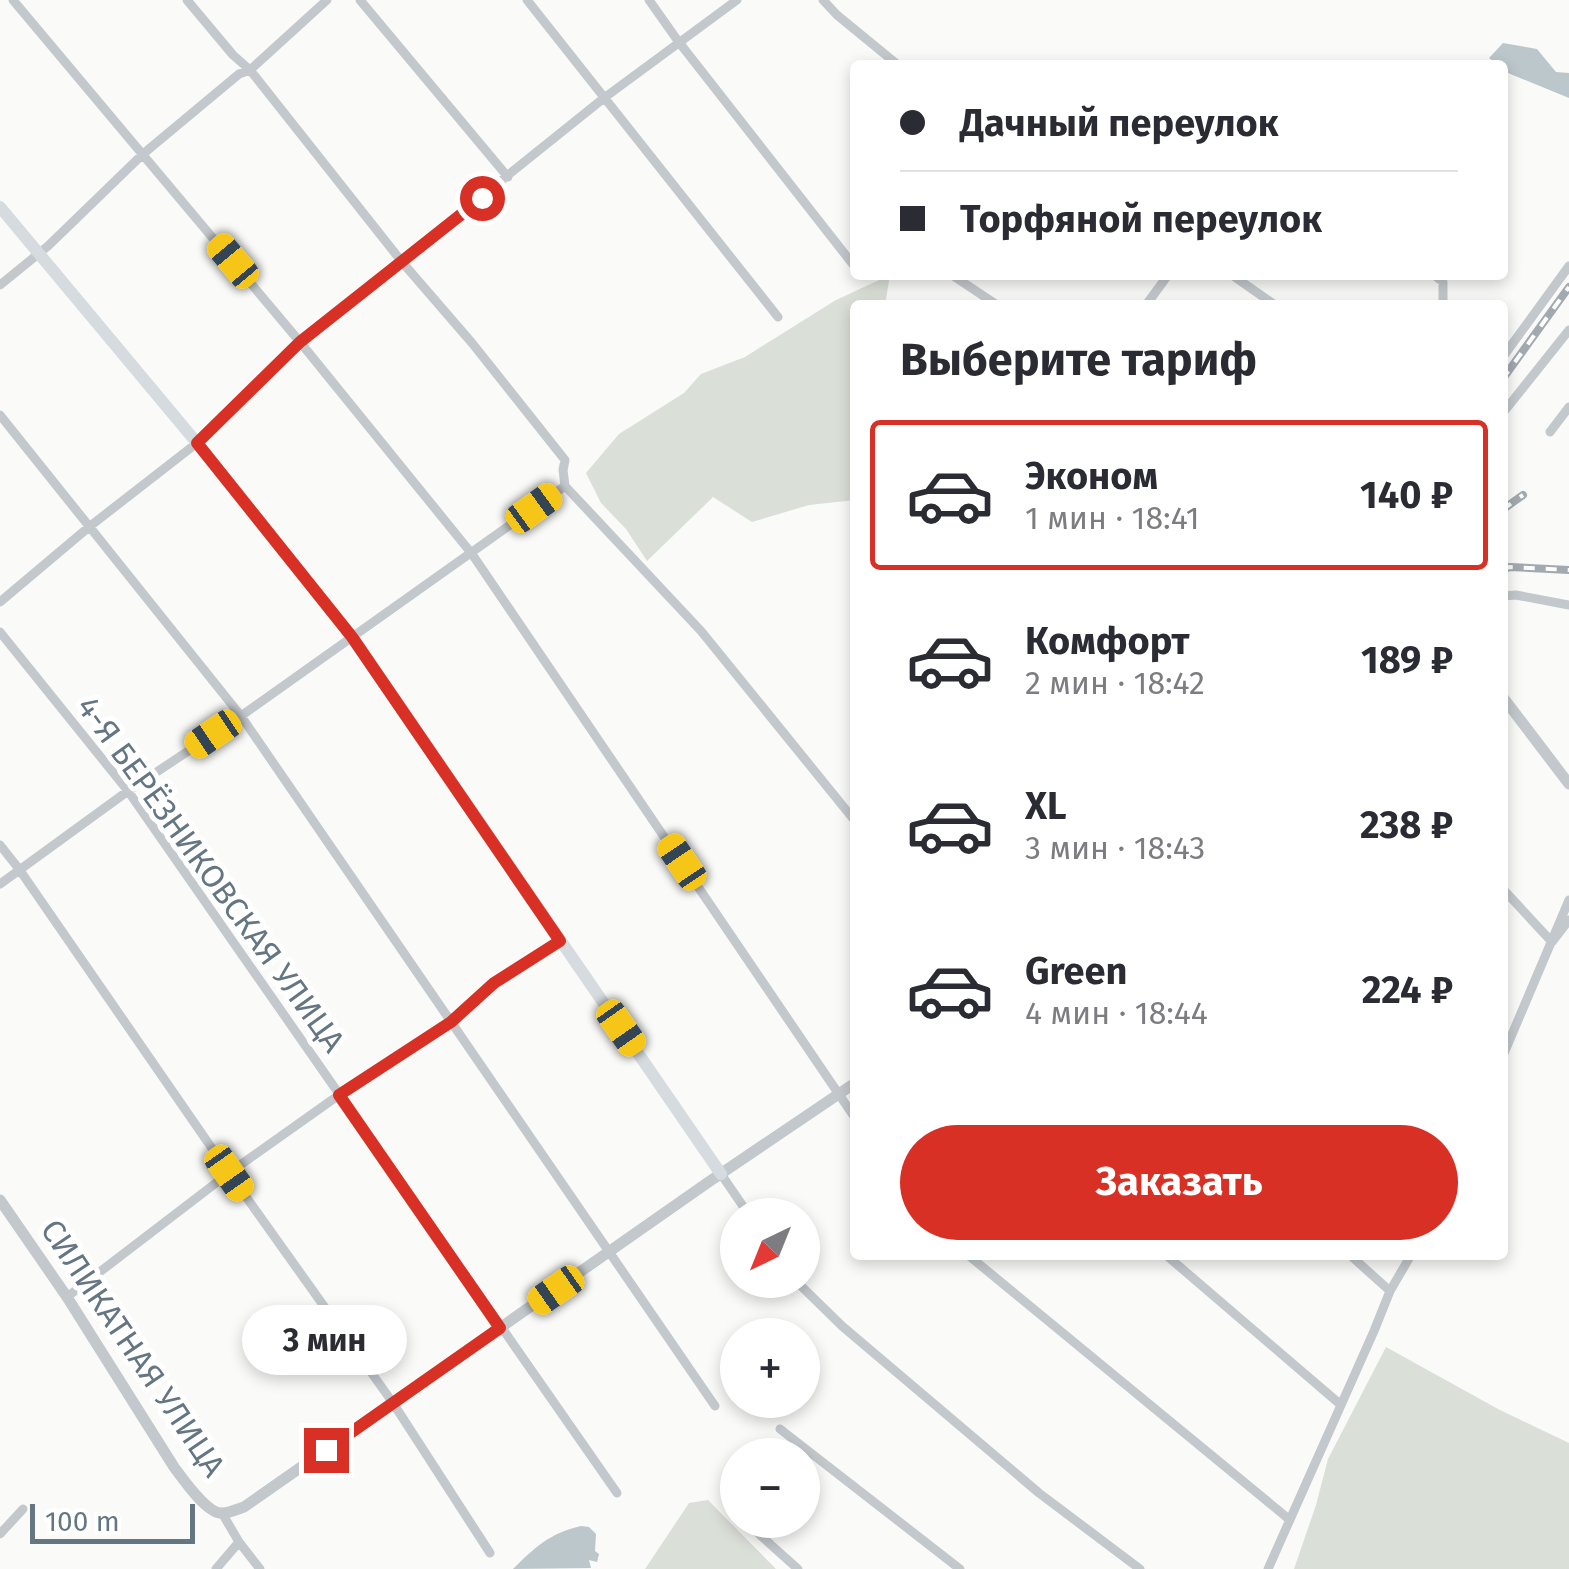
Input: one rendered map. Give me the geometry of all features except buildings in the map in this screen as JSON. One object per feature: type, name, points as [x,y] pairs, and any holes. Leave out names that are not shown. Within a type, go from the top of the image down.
[{"type":"main road","points":[[0,207],[352,637],[721,1174]]},
{"type":"street","points":[[13,0],[472,554],[850,1110]]},
{"type":"street","points":[[187,0],[250,70],[565,460],[565,486],[702,631],[850,815]]},
{"type":"street","points":[[0,286],[143,154],[239,74],[250,70],[327,0]]},
{"type":"street","points":[[360,0],[508,177]]},
{"type":"street","points":[[528,0],[778,318]]},
{"type":"street","points":[[649,0],[850,262]]},
{"type":"street","points":[[0,602],[197,443],[300,342],[604,98],[737,0]]},
{"type":"street","points":[[823,0],[892,60]]},
{"type":"street","points":[[1508,350],[1569,266]]},
{"type":"street","points":[[960,280],[990,300]]},
{"type":"street","points":[[1239,280],[1268,300]]},
{"type":"street","points":[[1508,406],[1569,330]]},
{"type":"street","points":[[1550,432],[1569,408]]},
{"type":"street","points":[[0,415],[242,716],[715,1406]]},
{"type":"street","points":[[0,884],[565,486]]},
{"type":"street","points":[[1508,596],[1569,605]]},
{"type":"street","name":"4-Я БЕРЁЗНИКОВСКАЯ УЛИЦА","points":[[0,632],[128,791],[617,1493]]},
{"type":"street","points":[[1508,704],[1569,784]]},
{"type":"street","points":[[0,845],[393,1403],[490,1553]]},
{"type":"street","points":[[1508,894],[1552,942]]},
{"type":"street","points":[[1508,1044],[1569,900]]},
{"type":"street","points":[[1552,942],[1569,920]]},
{"type":"street","points":[[67,1297],[229,1173],[451,1022],[494,983],[560,941]]},
{"type":"street","points":[[222,1513],[244,1507],[850,1086]]},
{"type":"street","points":[[721,1174],[737,1198]]},
{"type":"street","name":"СИЛИКАТНАЯ УЛИЦА","points":[[0,1200],[67,1297],[174,1467],[194,1492],[222,1513],[260,1569]]},
{"type":"street","points":[[974,1260],[1290,1520]]},
{"type":"street","points":[[1172,1260],[1341,1405]]},
{"type":"street","points":[[1356,1260],[1390,1291]]},
{"type":"street","points":[[1268,1569],[1407,1260]]},
{"type":"street","points":[[813,1298],[1024,1480],[1140,1569]]},
{"type":"street","points":[[780,1429],[960,1569]]},
{"type":"street","points":[[0,1534],[22,1509]]},
{"type":"street","points":[[762,1538],[798,1569]]},
{"type":"street","points":[[216,1569],[239,1542]]},
{"type":"shaded area","points":[[1503,43],[1537,49],[1556,72],[1569,73],[1569,98],[1508,73],[1508,60],[1489,58]]},
{"type":"shaded area","points":[[879,280],[889,280],[886,300],[850,300],[850,501],[809,505],[752,522],[713,497],[647,561],[626,529],[601,503],[586,473],[619,434],[684,393],[701,374],[745,357],[836,300]]},
{"type":"shaded area","points":[[1386,1347],[1569,1443],[1569,1569],[1294,1569],[1328,1459]]},
{"type":"shaded area","points":[[708,1500],[720,1512],[720,1538],[745,1538],[776,1569],[645,1569],[689,1503]]},
{"type":"shaded area","points":[[581,1526],[596,1534],[595,1551],[599,1554],[597,1562],[589,1560],[591,1568],[513,1569],[543,1542]]},
{"type":"railway","points":[[1508,372],[1569,287]]},
{"type":"railway","points":[[1508,506],[1523,495]]},
{"type":"railway","points":[[1508,568],[1569,570]]},
{"type":"route","points":[[326,1450],[500,1328],[339,1095],[451,1022],[494,983],[560,941],[352,637],[197,443],[300,342],[482,198]]}]
